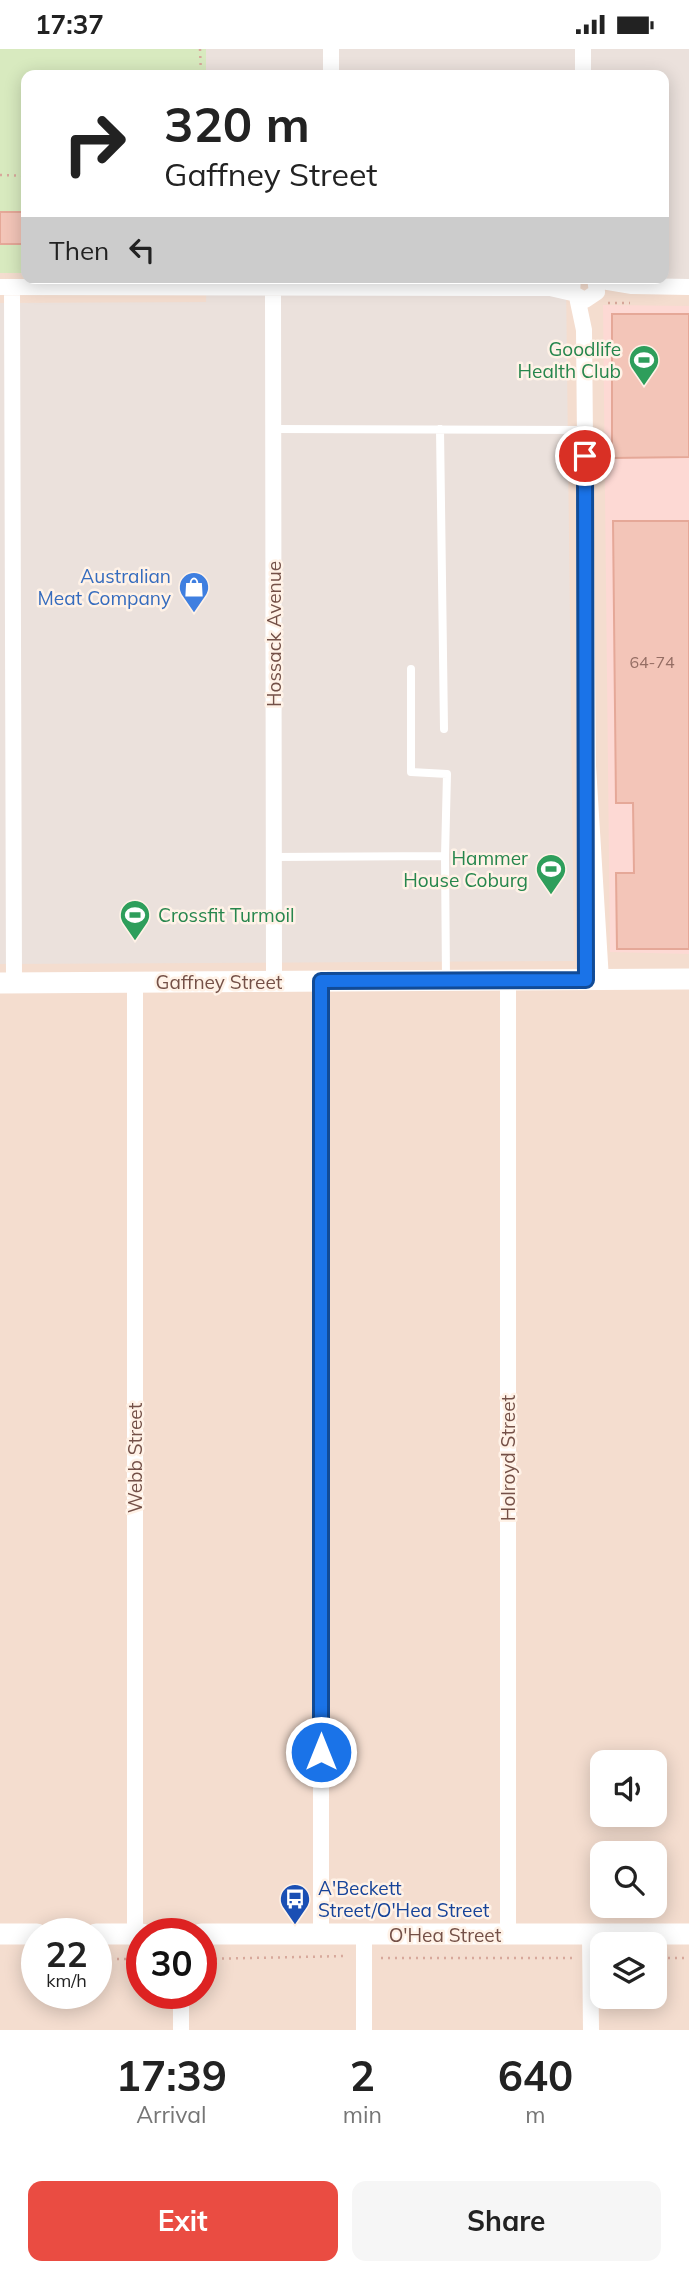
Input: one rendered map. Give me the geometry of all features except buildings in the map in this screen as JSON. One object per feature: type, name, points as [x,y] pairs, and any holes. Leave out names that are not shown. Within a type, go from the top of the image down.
[{"type":"main road","name":"Gaffney Street","points":[[7,983],[689,979]]},
{"type":"main road","points":[[0,1934],[21,1934]]},
{"type":"main road","name":"O'Hea Street","points":[[217,1934],[590,1935]]},
{"type":"main road","name":"O'Hea Street","points":[[667,1934],[689,1934]]},
{"type":"street","points":[[331,49],[331,70]]},
{"type":"street","points":[[583,49],[583,70]]},
{"type":"street","points":[[7,983],[6,288],[273,287],[316,284]]},
{"type":"street","points":[[374,284],[550,288],[689,287]]},
{"type":"street","name":"Hossack Avenue","points":[[273,287],[275,981]]},
{"type":"street","points":[[584,287],[588,766],[584,831],[593,980]]},
{"type":"street","name":"Holroyd Street","points":[[508,980],[508,1935]]},
{"type":"street","points":[[321,981],[321,1935]]},
{"type":"street","name":"Webb Street","points":[[135,982],[138,1918]]},
{"type":"street","points":[[363,2030],[364,1935]]},
{"type":"street","points":[[181,2009],[181,2030]]},
{"type":"street","points":[[591,2009],[591,2030]]},
{"type":"lane","points":[[274,429],[585,430]]},
{"type":"lane","points":[[440,429],[444,729]]},
{"type":"lane","points":[[411,669],[411,772],[447,774],[446,981]]},
{"type":"lane","points":[[274,857],[445,856]]},
{"type":"path","points":[[200,49],[201,70]]},
{"type":"path","points":[[0,175],[21,176]]},
{"type":"path","points":[[217,1959],[307,1959],[342,1955],[364,1958],[590,1958]]},
{"type":"path","points":[[667,1958],[689,1958]]},
{"type":"shaded area","points":[[0,49],[689,49],[689,2030],[0,2030]]},
{"type":"shaded area","points":[[206,49],[689,49],[689,279],[669,279],[669,70],[206,70]]},
{"type":"shaded area","points":[[207,284],[566,284],[574,961],[0,964],[0,303],[206,302]]},
{"type":"shaded area","points":[[603,305],[689,306],[689,954],[610,952]]},
{"type":"green space","points":[[0,49],[206,49],[206,70],[21,70],[21,273],[0,273]]},
{"type":"place","name":"Goodlife Health Club","points":[[644,387]]},
{"type":"place","name":"Australian Meat Company","points":[[194,614]]},
{"type":"place","name":"Hammer House Coburg","points":[[551,896]]},
{"type":"place","name":"Crossfit Turmoil","points":[[135,942]]},
{"type":"place","name":"A'Beckett Street/O'Hea Street","points":[[295,1926]]},
{"type":"route","points":[[321,1752],[321,981],[586,980],[584,831],[588,766],[585,456]]}]
